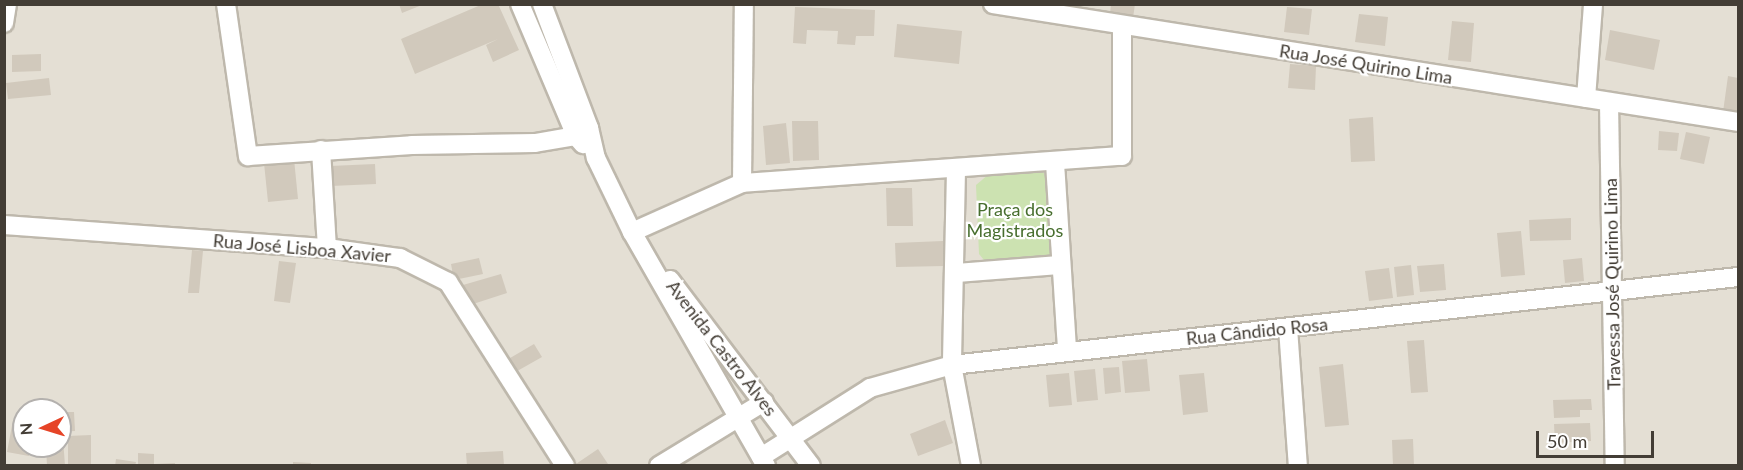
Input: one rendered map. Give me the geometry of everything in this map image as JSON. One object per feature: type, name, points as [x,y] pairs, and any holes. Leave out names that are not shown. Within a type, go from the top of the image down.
[{"type":"street","points":[[4,23],[7,4]]},
{"type":"street","points":[[226,4],[248,156],[321,150],[535,143],[582,132]]},
{"type":"street","name":"Avenida Castro Alves","points":[[519,4],[632,231],[737,419],[764,461]]},
{"type":"street","name":"Avenida Castro Alves","points":[[542,4],[582,132]]},
{"type":"street","points":[[742,183],[744,4]]},
{"type":"street","name":"Rua José Quirino Lima","points":[[993,4],[1738,122]]},
{"type":"street","points":[[1586,98],[1593,4]]},
{"type":"street","points":[[632,231],[742,183],[1055,163],[1122,156],[1122,26]]},
{"type":"street","name":"Travessa José Quirino Lima","points":[[1609,102],[1615,465]]},
{"type":"street","points":[[321,150],[327,248]]},
{"type":"street","points":[[1055,163],[1067,351]]},
{"type":"street","points":[[956,170],[956,273],[952,365],[971,465]]},
{"type":"street","name":"Rua José Lisboa Xavier","points":[[4,225],[327,248],[400,258],[448,282],[565,465]]},
{"type":"street","name":"Avenida Castro Alves","points":[[632,231],[811,465]]},
{"type":"street","points":[[956,273],[1060,265]]},
{"type":"street","name":"Rua Cândido Rosa","points":[[764,461],[791,436],[870,388],[952,365],[1738,278]]},
{"type":"street","points":[[1288,328],[1298,465]]},
{"type":"street","points":[[659,465],[764,402]]},
{"type":"shaded area","points":[[4,5],[1738,5],[1738,465],[5,465]]},
{"type":"green space","name":"Praça dos Magistrados","points":[[1037,169],[1044,173],[1048,184],[1054,249],[1050,256],[990,262],[984,260],[979,254],[976,185],[989,174]]},
{"type":"building","points":[[399,4],[422,4],[422,5],[402,13]]},
{"type":"building","points":[[483,4],[498,4],[519,50],[493,62],[486,45],[498,39],[415,74],[401,39]]},
{"type":"building","points":[[1111,4],[1135,4],[1133,18],[1110,14]]},
{"type":"building","points":[[795,7],[875,10],[874,36],[856,36],[855,45],[837,44],[838,31],[807,30],[806,44],[793,43]]},
{"type":"building","points":[[1287,7],[1312,9],[1309,35],[1284,32]]},
{"type":"building","points":[[1359,14],[1388,17],[1385,46],[1355,42]]},
{"type":"building","points":[[1452,21],[1474,23],[1471,62],[1448,60]]},
{"type":"building","points":[[897,24],[962,31],[959,64],[894,57]]},
{"type":"building","points":[[1610,30],[1660,40],[1654,70],[1605,60]]},
{"type":"building","points":[[41,54],[41,71],[12,72],[12,55]]},
{"type":"building","points":[[1290,64],[1316,66],[1315,90],[1288,88]]},
{"type":"building","points":[[1728,76],[1738,78],[1738,114],[1723,112]]},
{"type":"building","points":[[49,78],[51,95],[8,99],[6,83]]},
{"type":"building","points":[[1373,117],[1375,161],[1351,162],[1349,119]]},
{"type":"building","points":[[792,121],[818,121],[819,160],[793,161]]},
{"type":"building","points":[[786,123],[790,163],[766,165],[763,126]]},
{"type":"building","points":[[1659,131],[1679,133],[1677,151],[1658,150]]},
{"type":"building","points":[[1686,132],[1710,137],[1704,164],[1680,159]]},
{"type":"building","points":[[294,159],[298,199],[268,202],[264,163]]},
{"type":"building","points":[[375,164],[376,184],[331,186],[330,166]]},
{"type":"building","points":[[886,188],[912,188],[913,226],[887,226]]},
{"type":"building","points":[[1571,218],[1571,240],[1530,241],[1529,220]]},
{"type":"building","points":[[1521,231],[1525,275],[1501,277],[1497,233]]},
{"type":"building","points":[[943,241],[944,266],[896,267],[895,243]]},
{"type":"building","points":[[192,250],[203,251],[199,293],[188,293]]},
{"type":"building","points":[[479,258],[483,274],[454,280],[451,264]]},
{"type":"building","points":[[1582,258],[1584,281],[1565,283],[1563,260]]},
{"type":"building","points":[[279,261],[296,263],[290,303],[274,301]]},
{"type":"building","points":[[1444,264],[1446,290],[1420,292],[1417,266]]},
{"type":"building","points":[[1411,265],[1414,295],[1397,297],[1394,267]]},
{"type":"building","points":[[1389,268],[1393,298],[1369,301],[1365,271]]},
{"type":"building","points":[[501,274],[507,293],[470,305],[463,285]]},
{"type":"building","points":[[1424,340],[1428,392],[1411,393],[1407,341]]},
{"type":"building","points":[[534,344],[542,357],[512,374],[505,361]]},
{"type":"building","points":[[1147,359],[1150,391],[1125,393],[1122,361]]},
{"type":"building","points":[[1343,364],[1349,425],[1325,427],[1319,367]]},
{"type":"building","points":[[1119,367],[1121,392],[1105,394],[1103,368]]},
{"type":"building","points":[[1095,369],[1098,400],[1077,402],[1074,371]]},
{"type":"building","points":[[1069,373],[1072,405],[1049,407],[1046,375]]},
{"type":"building","points":[[1204,373],[1208,412],[1183,415],[1179,375]]},
{"type":"building","points":[[1591,399],[1592,410],[1580,410],[1580,417],[1554,418],[1553,400]]},
{"type":"building","points":[[72,412],[74,412],[75,431],[72,431]]},
{"type":"building","points":[[945,420],[953,443],[918,456],[910,434]]},
{"type":"building","points":[[1590,423],[1591,441],[1555,443],[1554,424]]},
{"type":"building","points":[[12,425],[12,453],[7,452]]},
{"type":"building","points":[[91,435],[91,464],[68,464],[68,458],[72,458],[72,436]]},
{"type":"building","points":[[1413,439],[1414,466],[1393,466],[1392,440]]},
{"type":"building","points":[[598,449],[608,464],[573,466]]},
{"type":"building","points":[[503,451],[504,466],[467,466],[466,453]]},
{"type":"building","points":[[138,453],[154,454],[154,466],[138,466]]},
{"type":"building","points":[[47,458],[64,458],[65,466],[47,466]]},
{"type":"building","points":[[116,459],[136,462],[135,466],[115,466]]},
{"type":"building","points":[[293,462],[311,463],[311,466],[293,466]]},
{"type":"building","points":[[175,463],[175,466],[155,466],[155,464]]}]
